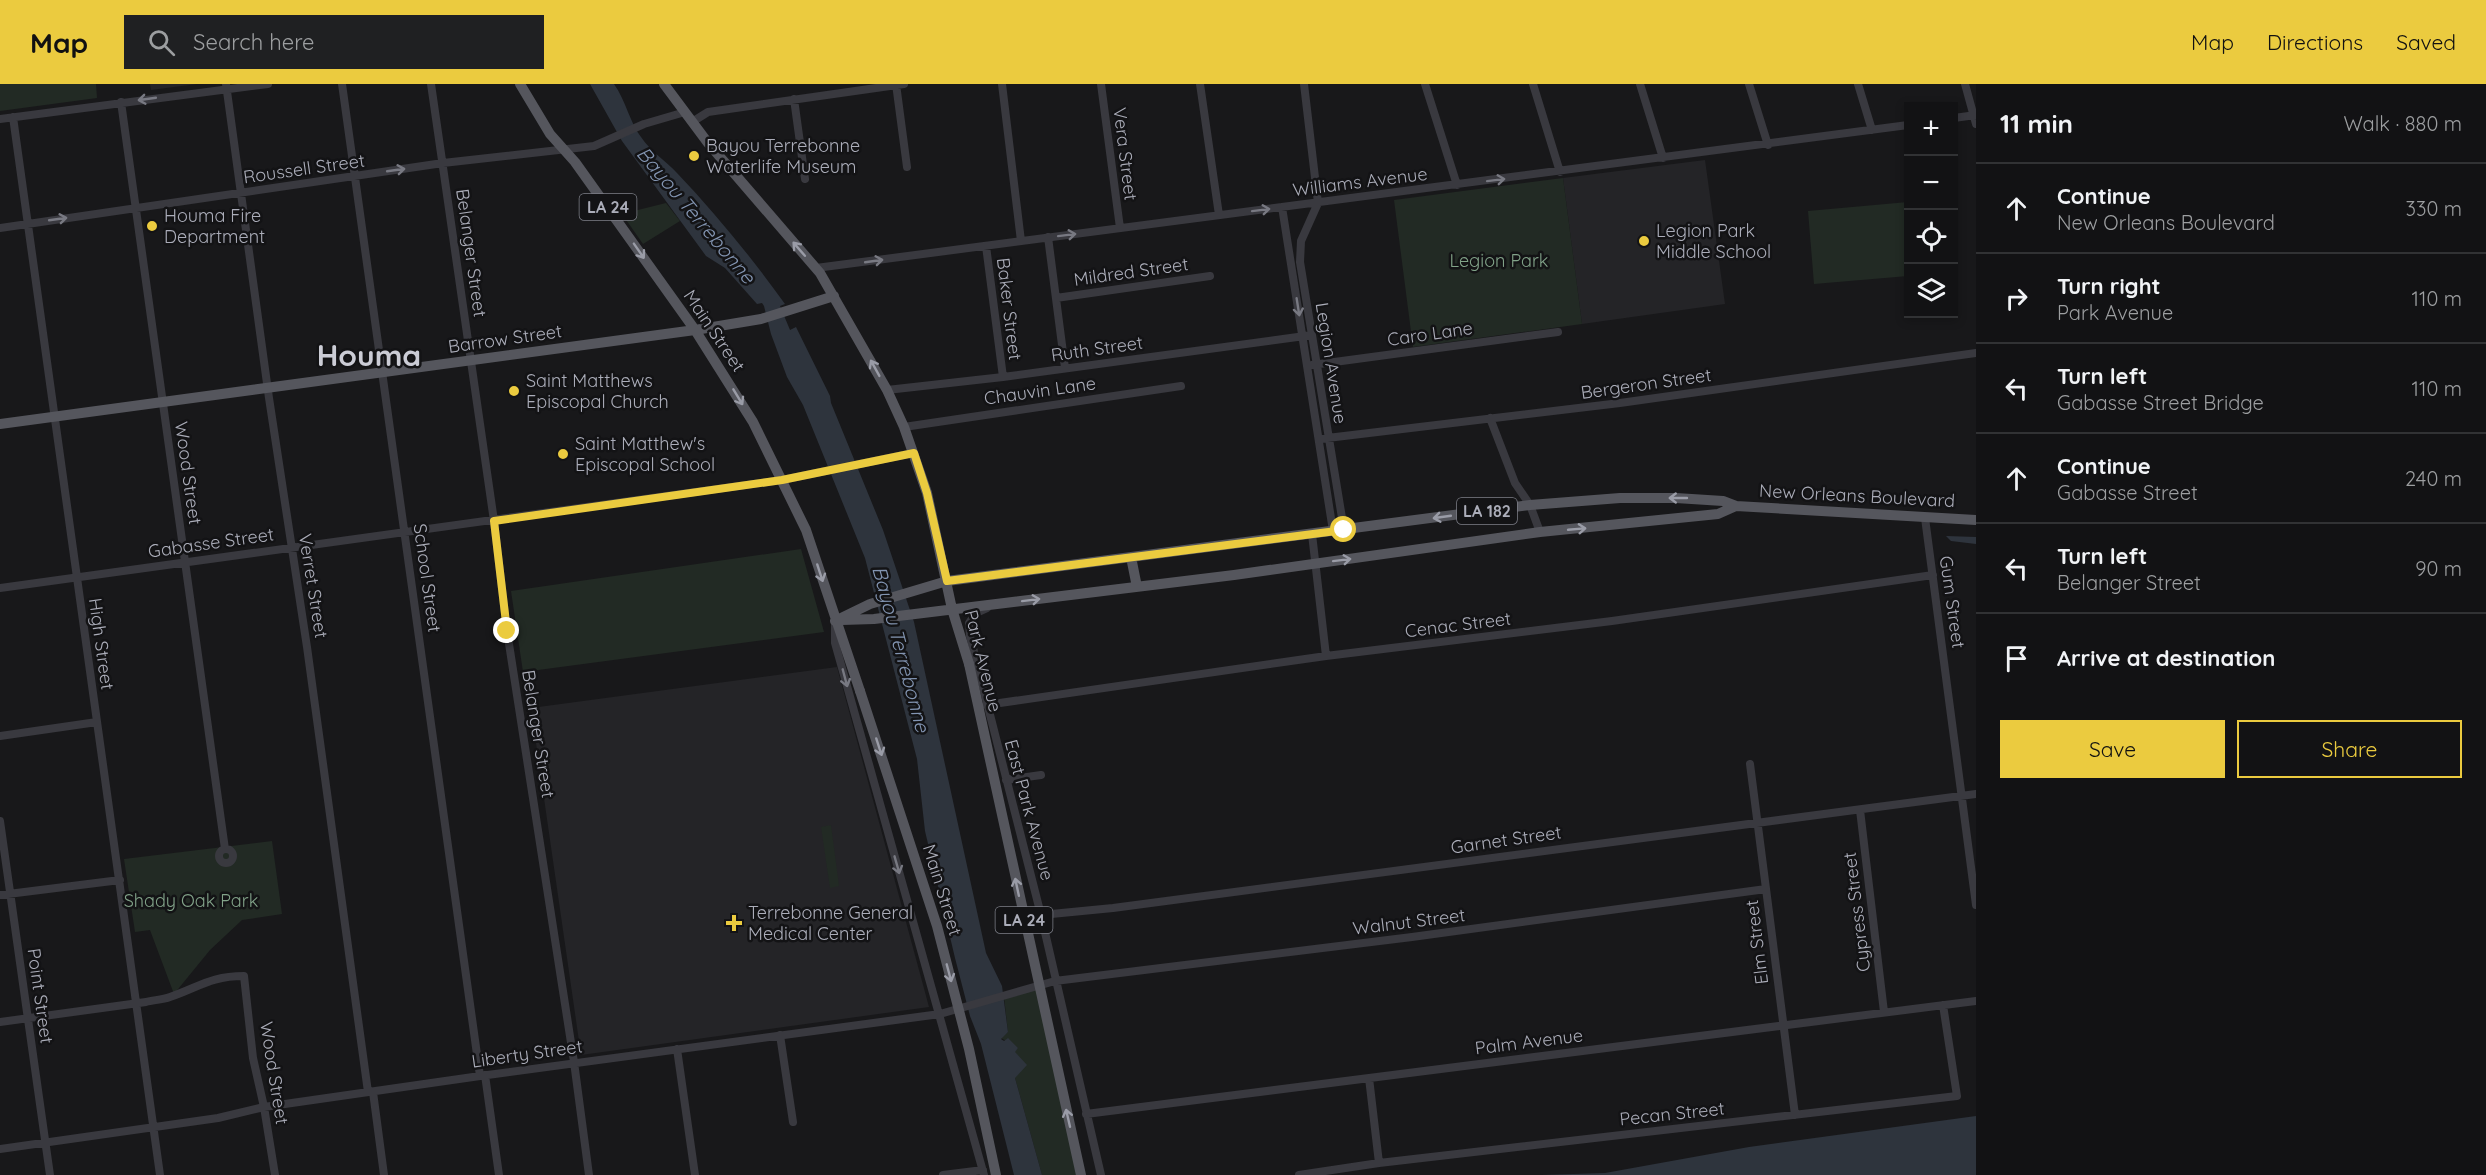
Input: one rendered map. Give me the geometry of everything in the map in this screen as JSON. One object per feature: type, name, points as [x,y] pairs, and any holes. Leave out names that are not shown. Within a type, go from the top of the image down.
[{"type":"main road","name":"Main Street","points":[[520,84],[550,134],[565,150],[695,330],[753,422],[806,530],[937,926],[969,1048],[996,1175]]},
{"type":"main road","name":"Park Avenue","points":[[664,84],[708,143],[816,268],[887,390],[914,453],[927,493],[952,609],[969,664],[1081,1175]]},
{"type":"main road","name":"Barrow Street","points":[[0,424],[695,330],[761,319],[834,296]]},
{"type":"main road","name":"New Orleans Boulevard","points":[[947,581],[1530,506],[1620,498],[1676,498],[1723,501],[1736,506],[1976,520]]},
{"type":"main road","name":"New Orleans Boulevard","points":[[952,609],[1315,564],[1540,532],[1718,514],[1736,506]]},
{"type":"main road","points":[[1131,557],[1137,587]]},
{"type":"main road","name":"LA 182","points":[[835,621],[870,604],[947,581]]},
{"type":"main road","name":"LA 182","points":[[835,621],[874,619],[952,609]]},
{"type":"street","points":[[0,119],[226,86],[268,84]]},
{"type":"street","name":"School Street","points":[[342,84],[482,1075],[499,1175]]},
{"type":"street","name":"Belanger Street","points":[[431,84],[494,521],[507,631],[574,1062],[589,1175]]},
{"type":"street","points":[[692,122],[708,112],[899,84],[907,167]]},
{"type":"street","points":[[1002,84],[1021,241]]},
{"type":"street","name":"Vera Street","points":[[1101,84],[1120,228]]},
{"type":"street","points":[[1200,84],[1219,215]]},
{"type":"street","points":[[1304,84],[1318,203]]},
{"type":"street","points":[[1425,84],[1457,185]]},
{"type":"street","points":[[1533,84],[1560,172]]},
{"type":"street","points":[[1640,84],[1663,158]]},
{"type":"street","points":[[1749,84],[1768,145]]},
{"type":"street","points":[[1858,84],[1872,130]]},
{"type":"street","points":[[1965,84],[1976,124]]},
{"type":"street","name":"Verret Street","points":[[226,86],[370,1092],[384,1175]]},
{"type":"street","points":[[794,99],[805,179]]},
{"type":"street","name":"Wood Street","points":[[121,102],[225,849]]},
{"type":"street","name":"Roussell Street","points":[[0,228],[443,163],[594,146],[644,124],[685,112]]},
{"type":"street","points":[[1958,117],[1975,115]]},
{"type":"street","name":"High Street","points":[[13,117],[160,1175]]},
{"type":"street","name":"Williams Avenue","points":[[816,268],[1904,126]]},
{"type":"street","name":"Legion Avenue","points":[[1312,365],[1303,336],[1296,268],[1301,241],[1318,203]]},
{"type":"street","name":"Legion Avenue","points":[[1282,207],[1312,335],[1312,365],[1339,531]]},
{"type":"street","points":[[1048,237],[1065,368]]},
{"type":"street","name":"Baker Street","points":[[986,246],[1003,377]]},
{"type":"street","name":"Mildred Street","points":[[1056,298],[1210,276]]},
{"type":"street","name":"Caro Lane","points":[[1312,365],[1558,332]]},
{"type":"street","name":"Ruth Street","points":[[887,390],[1003,377],[1312,335]]},
{"type":"street","name":"Bergeron Street","points":[[1323,438],[1976,353]]},
{"type":"street","name":"Chauvin Lane","points":[[904,427],[1181,386]]},
{"type":"street","points":[[1490,418],[1515,483],[1530,506],[1540,532]]},
{"type":"street","name":"Gabasse Street","points":[[0,588],[782,480],[914,453]]},
{"type":"street","name":"Gum Street","points":[[1925,518],[1976,905]]},
{"type":"street","points":[[1312,534],[1326,656]]},
{"type":"street","name":"Cenac Street","points":[[986,705],[1326,656],[1612,621],[1933,575]]},
{"type":"street","name":"East Park Avenue","points":[[992,605],[976,613],[969,623],[986,705],[1041,915],[1101,1175]]},
{"type":"street","name":"Main Street","points":[[835,621],[835,643],[983,1173]]},
{"type":"street","points":[[0,736],[97,723]]},
{"type":"street","name":"Elm Street","points":[[1750,764],[1795,1115]]},
{"type":"street","points":[[1006,780],[1041,775]]},
{"type":"street","name":"Garnet Street","points":[[1041,915],[1113,908],[1976,794]]},
{"type":"street","name":"Cypress Street","points":[[1860,810],[1884,1012]]},
{"type":"street","name":"Point Street","points":[[0,821],[50,1175]]},
{"type":"street","points":[[0,895],[120,880]]},
{"type":"street","name":"Walnut Street","points":[[1055,981],[1412,937],[1766,889]]},
{"type":"street","name":"Wood Street","points":[[135,1003],[169,998],[223,976],[244,976],[253,1058],[275,1175]]},
{"type":"street","name":"Liberty Street","points":[[0,1149],[218,1118],[264,1107],[482,1075],[940,1014],[1055,981]]},
{"type":"street","name":"Palm Avenue","points":[[1086,1114],[1976,1000]]},
{"type":"street","points":[[0,1022],[135,1003]]},
{"type":"street","name":"Pecan Street","points":[[1299,1175],[1379,1163],[1956,1096],[1943,1005]]},
{"type":"street","points":[[780,1035],[793,1122]]},
{"type":"street","points":[[677,1049],[695,1175]]},
{"type":"street","points":[[1369,1078],[1379,1163]]},
{"type":"street","points":[[943,1175],[983,1173]]},
{"type":"shaded area","points":[[150,84],[197,84],[151,90]]},
{"type":"shaded area","name":"Legion Park Middle School","points":[[1705,160],[1725,304],[1582,324],[1563,178]]},
{"type":"shaded area","name":"Terrebonne General Medical Center","points":[[837,667],[929,1007],[581,1055],[531,708]]},
{"type":"green space","points":[[0,84],[96,84],[97,98],[0,111]]},
{"type":"green space","name":"Legion Park","points":[[1563,178],[1582,324],[1413,347],[1394,200]]},
{"type":"green space","points":[[1904,202],[1904,276],[1814,284],[1808,211]]},
{"type":"green space","points":[[666,203],[680,221],[643,244],[622,214]]},
{"type":"green space","points":[[801,549],[824,632],[523,672],[511,591]]},
{"type":"green space","points":[[831,825],[839,886],[830,888],[821,827]]},
{"type":"green space","name":"Shady Oak Park","points":[[272,841],[282,914],[242,920],[210,950],[174,994],[150,930],[135,932],[124,859]]},
{"type":"green space","points":[[1040,985],[1081,1175],[1042,1175],[1015,1078],[1015,1051],[1018,1048],[1001,1038],[1008,1032],[1004,997]]},
{"type":"water","name":"Bayou Terrebonne","points":[[590,84],[614,84],[637,131],[645,142],[706,204],[760,270],[785,304],[780,306],[790,330],[796,327],[830,396],[883,530],[914,622],[986,953],[1002,986],[1008,1032],[1001,1039],[1004,1041],[1008,1038],[1018,1048],[1015,1052],[1027,1065],[1015,1078],[1042,1175],[1014,1175],[981,1044],[970,1016],[955,958],[925,831],[917,759],[865,558],[803,405],[787,377],[771,334],[764,306],[762,303],[757,304],[725,268],[706,256],[622,141]]},
{"type":"water","points":[[1946,536],[1976,537],[1976,544],[1951,541]]},
{"type":"water","points":[[1976,1116],[1976,1175],[1541,1175],[1605,1173],[1749,1147]]},
{"type":"place","name":"Bayou Terrebonne Waterlife Museum","points":[[694,156]]},
{"type":"place","name":"Houma Fire Department","points":[[152,226]]},
{"type":"place","name":"Legion Park Middle School","points":[[1644,241]]},
{"type":"place","name":"Saint Matthews Episcopal Church","points":[[514,391]]},
{"type":"place","name":"Saint Matthew's Episcopal School","points":[[563,454]]},
{"type":"place","name":"Terrebonne General Medical Center","points":[[734,923]]},
{"type":"district","name":"Houma","points":[[369,356]]},
{"type":"route","points":[[507,631],[494,521],[782,480],[914,453],[927,493],[947,581],[1344,530]]}]
